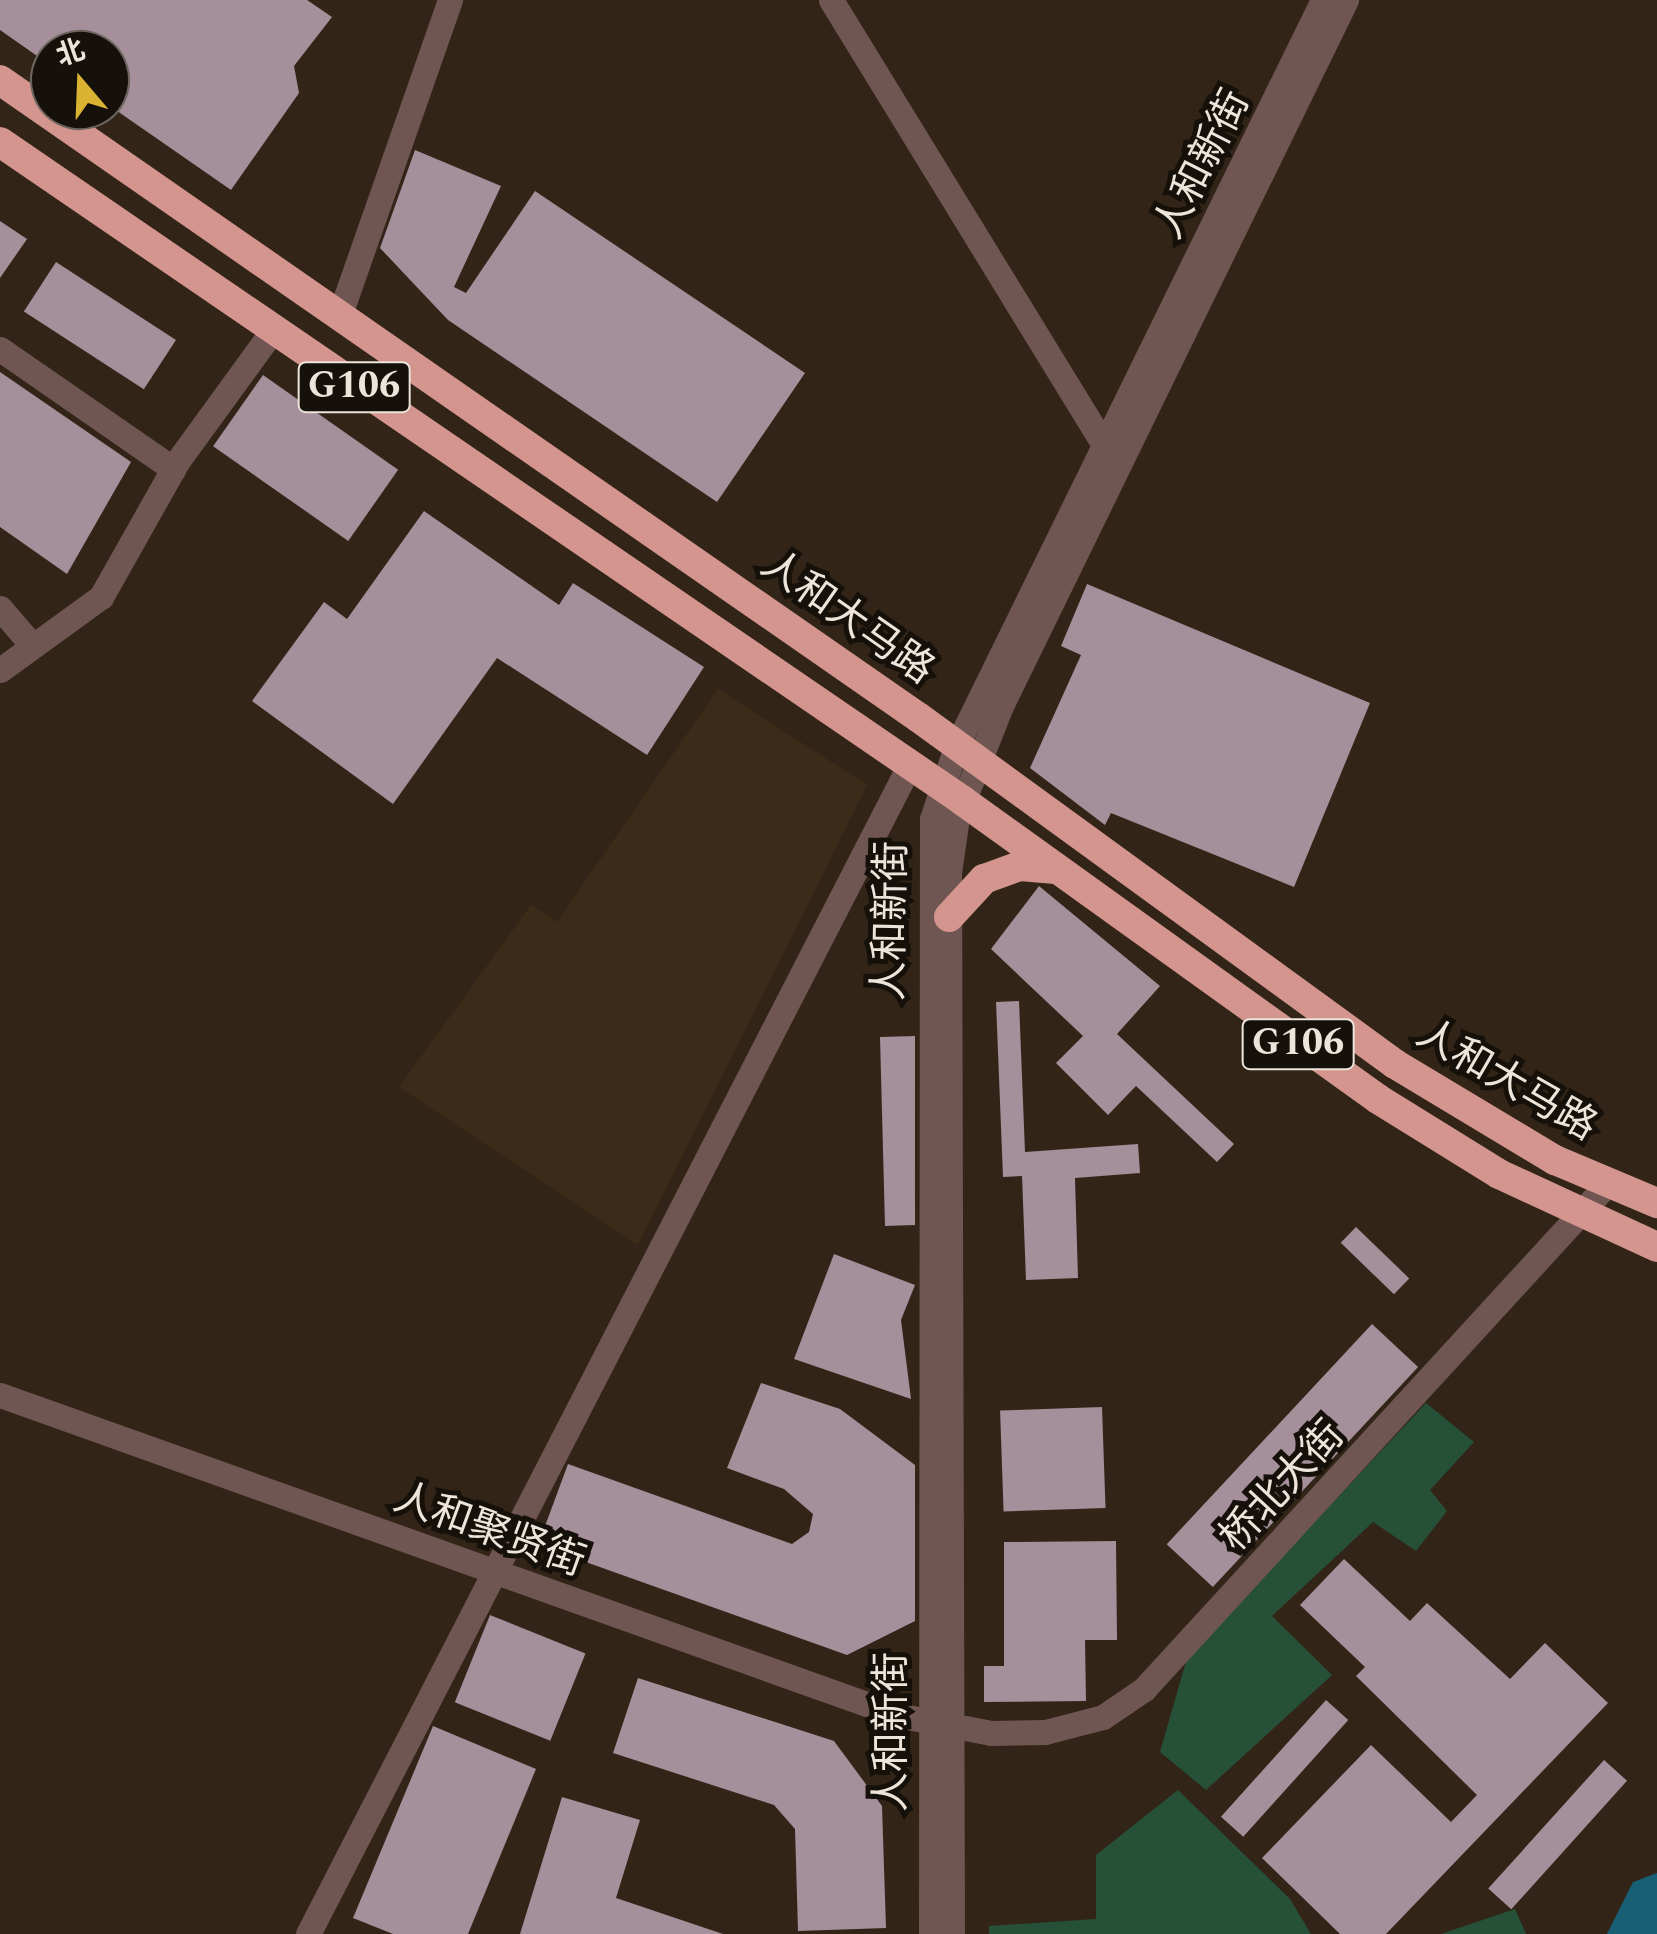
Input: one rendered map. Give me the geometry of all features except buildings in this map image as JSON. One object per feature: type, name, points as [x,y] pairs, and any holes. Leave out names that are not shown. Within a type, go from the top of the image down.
[{"type":"highway","name":"人和大马路","points":[[0,80],[736,590],[1395,1064],[1607,1184],[1657,1203]]},
{"type":"highway","name":"人和大马路","points":[[0,142],[709,632],[952,794],[1378,1098],[1583,1215],[1657,1247]]},
{"type":"highway","points":[[709,632],[736,590]]},
{"type":"highway","points":[[949,917],[966,892],[1004,870],[1059,870]]},
{"type":"street","points":[[340,314],[450,0]]},
{"type":"street","points":[[831,0],[1104,445]]},
{"type":"street","name":"人和新街","points":[[952,1934],[943,1725],[927,880],[967,756],[1104,445],[1323,0]]},
{"type":"street","name":"人和新街","points":[[967,756],[1346,0]]},
{"type":"street","points":[[0,670],[31,644],[77,621],[101,596],[173,469],[272,330]]},
{"type":"street","points":[[0,349],[173,469]]},
{"type":"street","points":[[0,608],[31,644]]},
{"type":"street","points":[[308,1934],[908,768]]},
{"type":"street","name":"人和新街","points":[[931,1934],[943,1725],[952,794]]},
{"type":"street","name":"桥北大街","points":[[943,1725],[1014,1734],[1076,1727],[1144,1690],[1583,1215],[1607,1184]]},
{"type":"street","name":"人和聚贤街","points":[[0,1395],[494,1572],[943,1725]]},
{"type":"shaded area","points":[[718,689],[867,785],[638,1245],[399,1087],[531,905],[557,922]]},
{"type":"green space","points":[[1426,1403],[1474,1442],[1430,1490],[1447,1511],[1416,1551],[1373,1522],[1272,1616],[1332,1675],[1206,1790],[1160,1752],[1187,1658]]},
{"type":"green space","points":[[1178,1790],[1290,1899],[1311,1934],[989,1934],[989,1926],[1096,1919],[1096,1855]]},
{"type":"green space","points":[[1515,1909],[1526,1934],[1441,1934]]},
{"type":"water","points":[[1657,1873],[1657,1934],[1607,1934],[1633,1882]]}]
